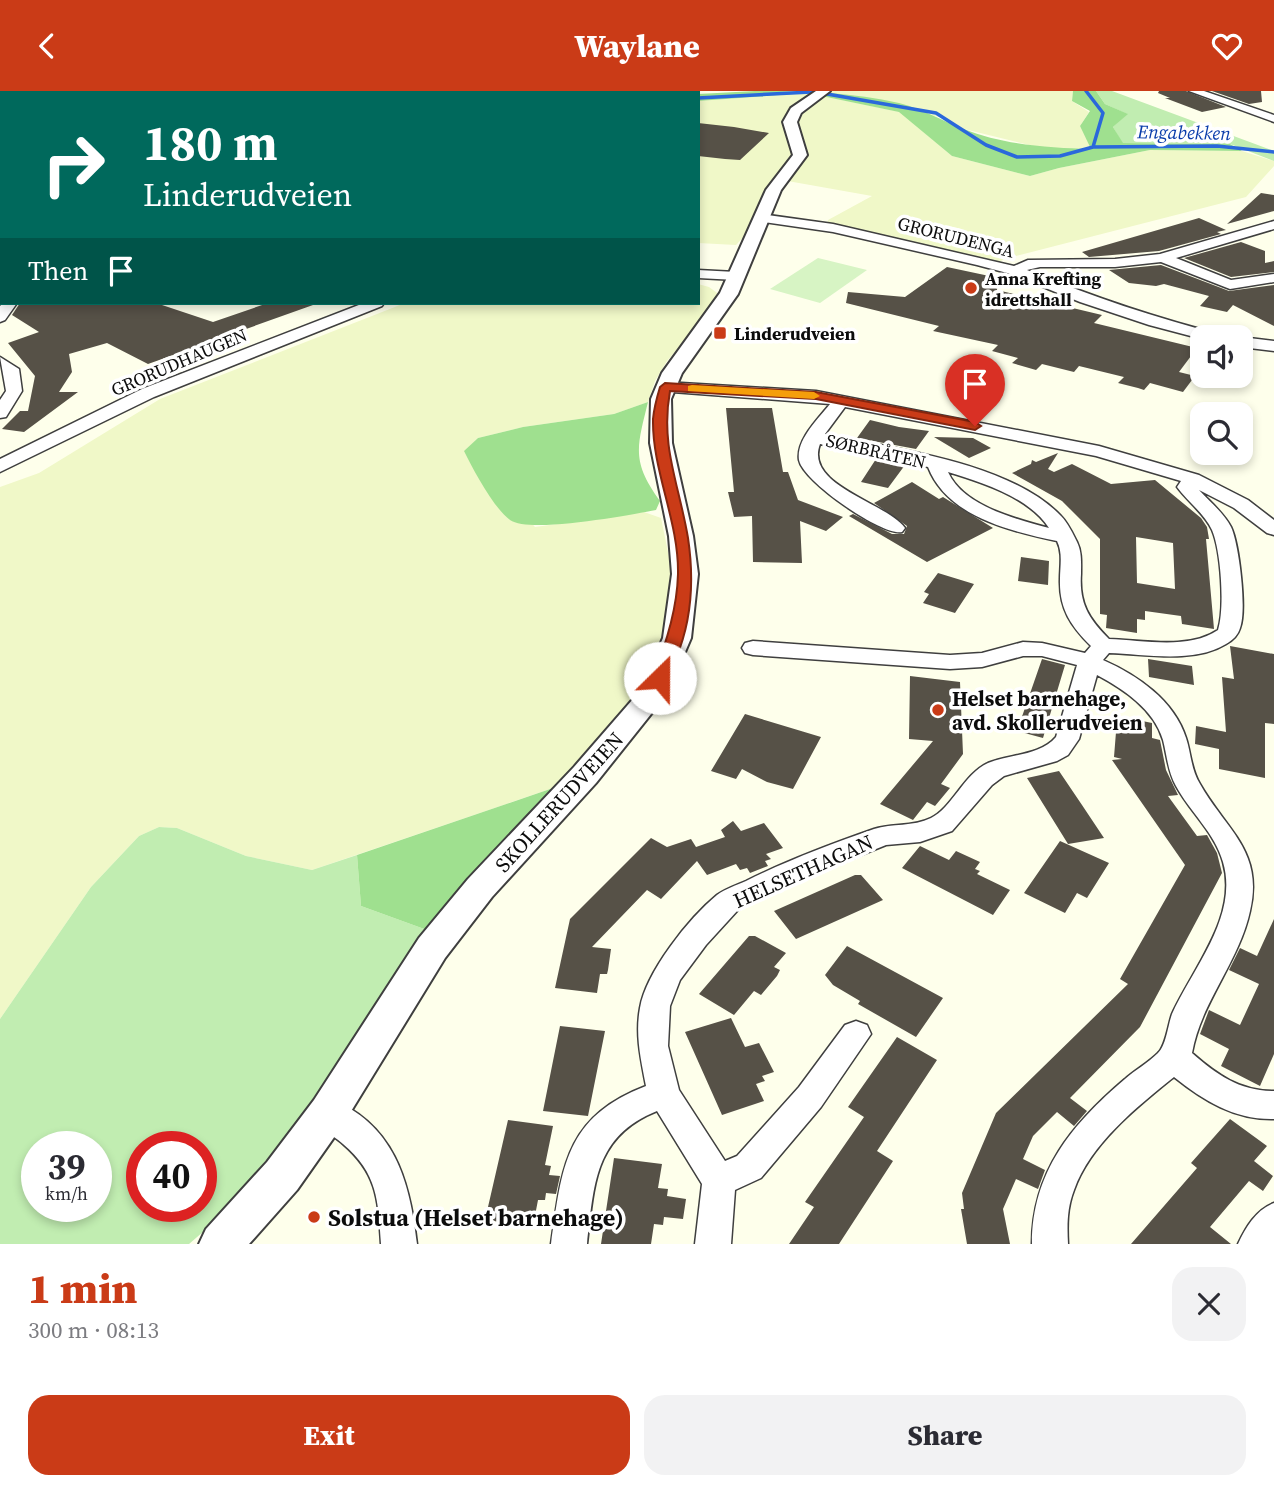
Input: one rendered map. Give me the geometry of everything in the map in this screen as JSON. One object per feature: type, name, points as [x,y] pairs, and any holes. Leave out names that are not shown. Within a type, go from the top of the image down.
[{"type":"street","name":"SKOLLERUDVEIEN","points":[[221,1244],[282,1176],[328,1114],[432,948],[480,888],[585,775],[653,694],[677,638],[685,574],[681,535],[661,443],[659,417],[665,387],[678,364],[721,308],[774,190],[800,155],[789,127],[792,116],[824,91]]},
{"type":"street","points":[[1194,91],[1274,119]]},
{"type":"street","name":"GRORUDENGA","points":[[761,218],[833,228],[1016,271],[1096,303],[1190,331]]},
{"type":"street","points":[[1016,271],[1028,264],[1116,263],[1163,258],[1243,231],[1274,225]]},
{"type":"street","points":[[1163,258],[1230,285],[1274,278]]},
{"type":"street","points":[[700,274],[736,276]]},
{"type":"street","name":"GRORUDHAUGEN","points":[[0,466],[148,393],[372,305]]},
{"type":"street","points":[[1253,343],[1274,346]]},
{"type":"street","points":[[0,362],[11,369],[14,391],[0,413]]},
{"type":"street","points":[[665,387],[779,392],[841,400],[1099,451],[1192,479],[1241,504],[1274,529]]},
{"type":"street","name":"SØRBRÅTEN","points":[[841,400],[807,455],[813,474],[895,528]]},
{"type":"street","name":"SØRBRÅTEN","points":[[816,438],[987,478],[1034,501],[1052,516],[1070,547],[1072,611],[1096,654]]},
{"type":"street","name":"SØRBRÅTEN","points":[[936,465],[942,483],[953,493],[981,509],[1031,529],[1065,537]]},
{"type":"street","points":[[753,648],[950,662],[982,660],[1021,649],[1096,654],[1210,643],[1226,634],[1231,621],[1230,576],[1221,527],[1186,487],[1192,479]]},
{"type":"street","points":[[1050,1244],[1051,1210],[1063,1175],[1078,1148],[1147,1079],[1175,1058],[1177,1038],[1234,917],[1240,891],[1232,845],[1180,771],[1171,729],[1157,708],[1096,654]]},
{"type":"street","name":"HELSETHAGAN","points":[[719,1181],[664,1094],[653,1046],[655,1006],[668,974],[696,937],[728,902],[772,880],[883,836],[920,832],[943,824],[983,779],[995,770],[1059,749],[1067,739],[1096,654]]},
{"type":"street","points":[[713,1244],[719,1181],[749,1167],[810,1097],[856,1034]]},
{"type":"street","points":[[1175,1058],[1201,1081],[1240,1102],[1274,1105]]},
{"type":"street","points":[[569,1244],[582,1165],[591,1143],[605,1125],[627,1107],[664,1094]]},
{"type":"street","points":[[328,1114],[360,1136],[381,1160],[395,1191],[399,1244]]},
{"type":"street","points":[[1256,1244],[1274,1220]]},
{"type":"green space","points":[[791,91],[863,96],[908,106],[995,139],[1091,149],[1080,126],[1090,111],[1072,101],[1073,91],[1096,91],[1105,104],[1128,114],[1113,127],[1123,143],[1230,144],[1242,151],[1150,150],[1030,176],[952,156],[899,112],[807,93],[700,101],[700,94]]},
{"type":"green space","points":[[816,91],[1073,91],[1072,101],[1089,112],[1080,126],[1092,149],[1041,148],[964,129],[944,118]]},
{"type":"green space","points":[[1096,91],[1112,91],[1274,151],[1274,161],[1230,144],[1122,143],[1113,127],[1127,114],[1105,104]]},
{"type":"green space","points":[[807,93],[900,112],[952,156],[1030,176],[1150,150],[1242,151],[1274,161],[1274,166],[1246,197],[1004,259],[990,268],[826,230],[828,220],[872,196],[782,180],[761,218],[736,245],[700,243],[700,101]]},
{"type":"green space","points":[[818,258],[867,270],[820,303],[770,289]]},
{"type":"green space","points":[[700,285],[720,295],[714,306],[667,361],[655,381],[648,402],[614,414],[523,427],[478,438],[465,451],[535,527],[644,512],[661,518],[674,581],[667,633],[645,678],[612,726],[556,787],[312,870],[246,856],[177,828],[159,827],[139,836],[91,887],[0,1019],[0,487],[39,473],[160,399],[400,305],[700,305]]},
{"type":"green space","points":[[648,402],[639,453],[644,475],[660,501],[656,510],[580,522],[521,524],[510,520],[497,507],[464,451],[478,438],[523,427],[614,414]]},
{"type":"green space","points":[[556,787],[427,930],[361,906],[357,855]]},
{"type":"green space","points":[[159,827],[177,828],[246,856],[312,870],[357,855],[361,906],[427,930],[292,1130],[217,1218],[217,1131],[126,1131],[126,1222],[214,1222],[189,1244],[0,1244],[0,1019],[91,887],[139,836]]},
{"type":"building","points":[[1186,91],[1226,107],[1202,112],[1165,98],[1170,98],[1158,93]]},
{"type":"building","points":[[1212,91],[1261,91],[1262,102],[1249,104]]},
{"type":"building","points":[[700,123],[769,133],[740,160],[700,156]]},
{"type":"building","points":[[1261,193],[1274,195],[1274,211],[1227,224]]},
{"type":"building","points":[[1199,218],[1226,230],[1217,232],[1221,234],[1159,251],[1089,257],[1082,252]]},
{"type":"building","points":[[1241,242],[1265,251],[1265,263],[1274,261],[1274,272],[1231,277],[1184,258]]},
{"type":"building","points":[[1161,265],[1229,291],[1274,285],[1274,326],[1233,305],[1227,312],[1200,306],[1209,296],[1164,284],[1156,286],[1129,283],[1109,270]]},
{"type":"building","points":[[947,267],[994,277],[991,280],[998,281],[997,290],[1102,315],[1094,323],[1190,346],[1190,357],[1179,372],[1190,375],[1190,383],[1183,392],[1150,383],[1144,390],[1118,383],[1124,377],[1079,366],[1074,372],[1042,364],[1036,370],[1012,363],[1018,358],[992,351],[998,345],[933,331],[939,326],[846,303],[848,292],[905,297]]},
{"type":"building","points":[[19,305],[162,305],[213,322],[262,305],[313,305],[148,364],[107,343],[69,354],[72,372],[59,392],[78,392],[24,432],[2,429],[20,411],[28,411],[35,376],[8,343],[39,332],[12,315]]},
{"type":"building","points":[[726,408],[772,408],[783,472],[788,472],[798,500],[843,517],[826,531],[800,521],[802,563],[753,562],[752,516],[734,517],[728,492],[734,492]]},
{"type":"building","points":[[870,420],[929,431],[916,449],[857,438]]},
{"type":"building","points":[[934,437],[973,438],[991,448],[969,458]]},
{"type":"building","points":[[1058,453],[1048,469],[1054,472],[1072,464],[1111,484],[1155,480],[1201,518],[1207,527],[1209,539],[1206,539],[1214,629],[1182,624],[1181,616],[1145,611],[1145,620],[1137,619],[1137,633],[1106,628],[1107,615],[1100,614],[1100,539],[1062,501],[1012,473],[1031,464],[1032,460],[1036,462]],"holes":[[[1136,537],[1173,543],[1175,589],[1137,583]]]},
{"type":"building","points":[[876,459],[905,465],[888,488],[861,482]]},
{"type":"building","points":[[912,482],[939,499],[943,497],[993,528],[927,562],[849,516],[853,514],[892,534],[904,534],[907,526],[874,503]]},
{"type":"building","points":[[1021,557],[1049,561],[1048,585],[1018,581]]},
{"type":"building","points":[[938,573],[974,584],[955,613],[923,603],[929,594],[924,592]]},
{"type":"building","points":[[1230,646],[1274,654],[1274,724],[1265,723],[1265,778],[1219,769],[1219,749],[1195,744],[1196,726],[1226,732],[1222,677],[1234,679]]},
{"type":"building","points":[[1042,659],[1065,665],[1043,738],[1017,731]]},
{"type":"building","points":[[1148,659],[1192,666],[1194,685],[1149,677]]},
{"type":"building","points":[[910,676],[960,682],[963,754],[941,784],[950,788],[935,806],[927,802],[913,820],[880,804],[933,741],[909,739]]},
{"type":"building","points":[[745,714],[821,737],[793,789],[767,782],[742,769],[736,779],[711,771]]},
{"type":"building","points":[[1123,717],[1152,723],[1152,738],[1160,740],[1166,770],[1178,795],[1168,796],[1197,836],[1207,835],[1217,853],[1222,873],[1140,1027],[1070,1098],[1087,1111],[1074,1126],[1057,1112],[1033,1136],[1023,1159],[1045,1170],[1038,1189],[1016,1179],[1003,1209],[1010,1244],[967,1244],[961,1209],[964,1209],[962,1193],[996,1113],[1128,984],[1120,979],[1185,865],[1112,760],[1122,759],[1114,757],[1116,732],[1121,733]]},
{"type":"building","points":[[1059,771],[1104,838],[1068,844],[1027,778]]},
{"type":"building","points":[[733,821],[741,831],[764,823],[783,848],[766,854],[771,859],[765,861],[768,866],[750,873],[747,868],[740,870],[736,864],[707,875],[697,861],[661,899],[647,890],[592,947],[611,949],[607,974],[600,974],[597,993],[555,988],[570,919],[651,838],[667,847],[691,839],[696,847],[725,837],[721,830]]},
{"type":"building","points":[[1060,841],[1109,863],[1087,898],[1077,893],[1065,913],[1024,893]]},
{"type":"building","points":[[920,846],[949,860],[956,851],[980,862],[975,869],[980,871],[977,874],[1010,890],[993,915],[902,868]]},
{"type":"building","points":[[855,875],[861,875],[883,900],[796,939],[774,911]]},
{"type":"building","points":[[1274,919],[1274,1054],[1260,1086],[1221,1066],[1229,1049],[1200,1034],[1209,1010],[1240,1025],[1259,984],[1229,970],[1240,948],[1257,956]]},
{"type":"building","points":[[749,936],[755,936],[786,953],[774,967],[780,970],[777,976],[761,995],[754,991],[734,1015],[699,994]]},
{"type":"building","points":[[847,946],[943,998],[916,1037],[858,1004],[860,1001],[833,985],[825,975]]},
{"type":"building","points":[[731,1018],[745,1047],[759,1043],[774,1072],[762,1076],[765,1081],[756,1084],[764,1101],[722,1115],[685,1032]]},
{"type":"building","points":[[560,1026],[605,1031],[588,1116],[543,1111]]},
{"type":"building","points":[[897,1037],[937,1060],[877,1151],[893,1161],[839,1244],[789,1244],[814,1207],[805,1202],[864,1117],[848,1107]]},
{"type":"building","points":[[1230,1119],[1267,1146],[1254,1161],[1273,1176],[1263,1191],[1249,1181],[1210,1227],[1231,1244],[1131,1244],[1197,1168],[1191,1163]]},
{"type":"building","points":[[508,1120],[553,1126],[545,1165],[551,1166],[549,1175],[560,1176],[556,1194],[546,1193],[545,1200],[538,1200],[533,1226],[485,1220]]},
{"type":"building","points":[[614,1158],[662,1164],[658,1188],[668,1189],[667,1196],[686,1199],[683,1219],[664,1217],[663,1225],[654,1224],[651,1244],[601,1244]]},
{"type":"waterway","points":[[1086,91],[1103,113],[1093,147]]},
{"type":"waterway","points":[[700,98],[811,92]]},
{"type":"waterway","points":[[827,94],[936,113],[986,145],[1017,157],[1060,156],[1093,147]]},
{"type":"waterway","name":"Engabekken","points":[[1093,147],[1217,146],[1274,152]]},
{"type":"slow traffic","points":[[692,388],[814,396]]},
{"type":"place","name":"Anna Krefting idrettshall","points":[[971,288]]},
{"type":"place","name":"Linderudveien","points":[[720,333]]},
{"type":"place","name":"Helset barnehage, avd. Skollerudveien","points":[[938,710]]},
{"type":"place","name":"Solstua (Helset barnehage)","points":[[314,1217]]},
{"type":"route","points":[[660,678],[677,638],[685,574],[681,535],[661,443],[659,417],[665,387],[816,396],[975,426]]}]
